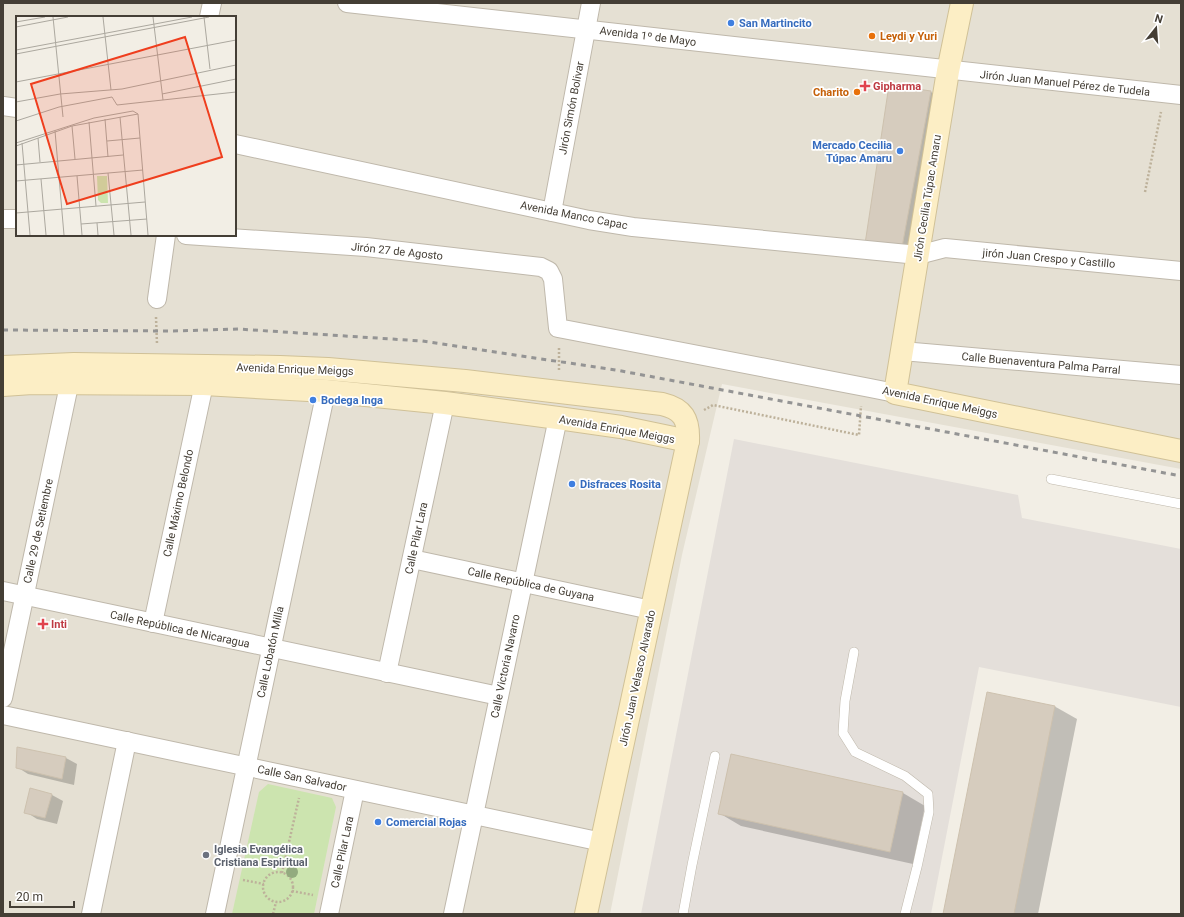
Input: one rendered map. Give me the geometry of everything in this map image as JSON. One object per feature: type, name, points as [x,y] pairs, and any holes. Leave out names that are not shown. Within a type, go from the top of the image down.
[{"type":"street","points":[[209,16],[212,3]]},
{"type":"street","name":"Avenida 1º de Mayo","points":[[347,3],[948,70]]},
{"type":"street","name":"Jirón Simón Bolivar","points":[[552,212],[590,3]]},
{"type":"street","name":"Jirón Cecilia Túpac Amaru","points":[[895,393],[948,70],[962,3]]},
{"type":"street","name":"Jirón Juan Manuel Pérez de Tudela","points":[[948,70],[1173,94]]},
{"type":"street","points":[[3,106],[16,108]]},
{"type":"street","name":"Avenida Manco Capac","points":[[236,144],[589,220],[633,227],[918,255]]},
{"type":"street","points":[[3,219],[16,219]]},
{"type":"street","points":[[157,299],[166,236]]},
{"type":"street","name":"Jirón 27 de Agosto","points":[[201,236],[366,247],[541,267],[549,271],[553,279],[558,328]]},
{"type":"street","name":"jirón Juan Crespo y Castillo","points":[[918,255],[945,248],[1181,271]]},
{"type":"street","name":"Avenida Enrique Meiggs","points":[[558,328],[870,388],[1181,451]]},
{"type":"street","name":"Calle Buenaventura Palma Parral","points":[[902,351],[1181,375]]},
{"type":"street","name":"Avenida Enrique Meiggs","points":[[3,367],[72,374],[204,384],[326,391],[445,403],[621,427],[688,441],[686,420],[681,413],[672,406],[465,381],[328,369],[156,365],[72,374],[32,383],[3,385]]},
{"type":"street","name":"Calle 29 de Setiembre","points":[[3,698],[72,374]]},
{"type":"street","name":"Calle Máximo Belondo","points":[[153,623],[204,384]]},
{"type":"street","name":"Calle Lobatón Milla","points":[[215,914],[326,391]]},
{"type":"street","name":"Calle Pilar Lara","points":[[387,673],[445,403]]},
{"type":"street","name":"Calle Victoria Navarro","points":[[453,914],[558,418]]},
{"type":"street","name":"Jirón Juan Velasco Alvarado","points":[[586,914],[688,441]]},
{"type":"street","name":"Calle República de Guyana","points":[[412,559],[651,610]]},
{"type":"street","name":"Calle República de Nicaragua","points":[[3,591],[499,696]]},
{"type":"street","name":"Calle San Salvador","points":[[3,714],[602,842]]},
{"type":"street","points":[[91,914],[127,741]]},
{"type":"street","name":"Calle Pilar Lara","points":[[329,914],[355,790]]},
{"type":"lane","points":[[1051,479],[1181,504]]},
{"type":"lane","points":[[854,652],[845,701],[843,733],[855,752],[905,776],[928,794],[929,812],[905,914]]},
{"type":"lane","points":[[683,914],[715,756]]},
{"type":"path","points":[[1145,192],[1173,94]]},
{"type":"path","points":[[156,365],[157,299]]},
{"type":"path","points":[[557,391],[560,362],[558,328]]},
{"type":"path","points":[[686,420],[713,404],[859,435],[861,401]]},
{"type":"path","points":[[282,874],[304,779]]},
{"type":"path","points":[[275,873],[284,874],[291,880],[292,891],[287,899],[276,902],[271,900],[265,894],[264,884],[267,878],[271,875],[275,873]]},
{"type":"path","points":[[273,914],[276,902]]},
{"type":"shaded area","points":[[3,3],[1181,3],[1181,469],[722,384],[682,555],[610,914],[3,914]]},
{"type":"shaded area","points":[[734,439],[1018,495],[1022,518],[1181,549],[1181,707],[979,667],[931,914],[641,914]]},
{"type":"green space","points":[[268,784],[332,798],[336,807],[314,914],[232,914],[259,792]]},
{"type":"building","name":"Mercado Cecilia Túpac Amaru","points":[[889,85],[931,91],[902,247],[865,244]]},
{"type":"building","points":[[987,692],[1055,706],[1014,914],[943,914]]},
{"type":"building","points":[[17,747],[66,757],[62,779],[16,768]]},
{"type":"building","points":[[731,754],[903,792],[890,852],[718,814]]},
{"type":"building","points":[[30,788],[52,794],[45,818],[24,813]]},
{"type":"railway","points":[[3,330],[173,331],[238,329],[422,341],[616,370],[1181,476]]},
{"type":"place","name":"San Martincito","points":[[731,23]]},
{"type":"place","name":"Leydi y Yuri","points":[[872,36]]},
{"type":"place","name":"Gipharma","points":[[865,86]]},
{"type":"place","name":"Charito","points":[[857,92]]},
{"type":"place","name":"Mercado Cecilia Túpac Amaru","points":[[900,151]]},
{"type":"place","name":"Bodega Inga","points":[[313,400]]},
{"type":"place","name":"Disfraces Rosita","points":[[572,484]]},
{"type":"place","name":"Inti","points":[[43,624]]},
{"type":"place","name":"Comercial Rojas","points":[[378,822]]},
{"type":"place","name":"Iglesia Evangélica Cristiana Espiritual","points":[[206,855]]}]
